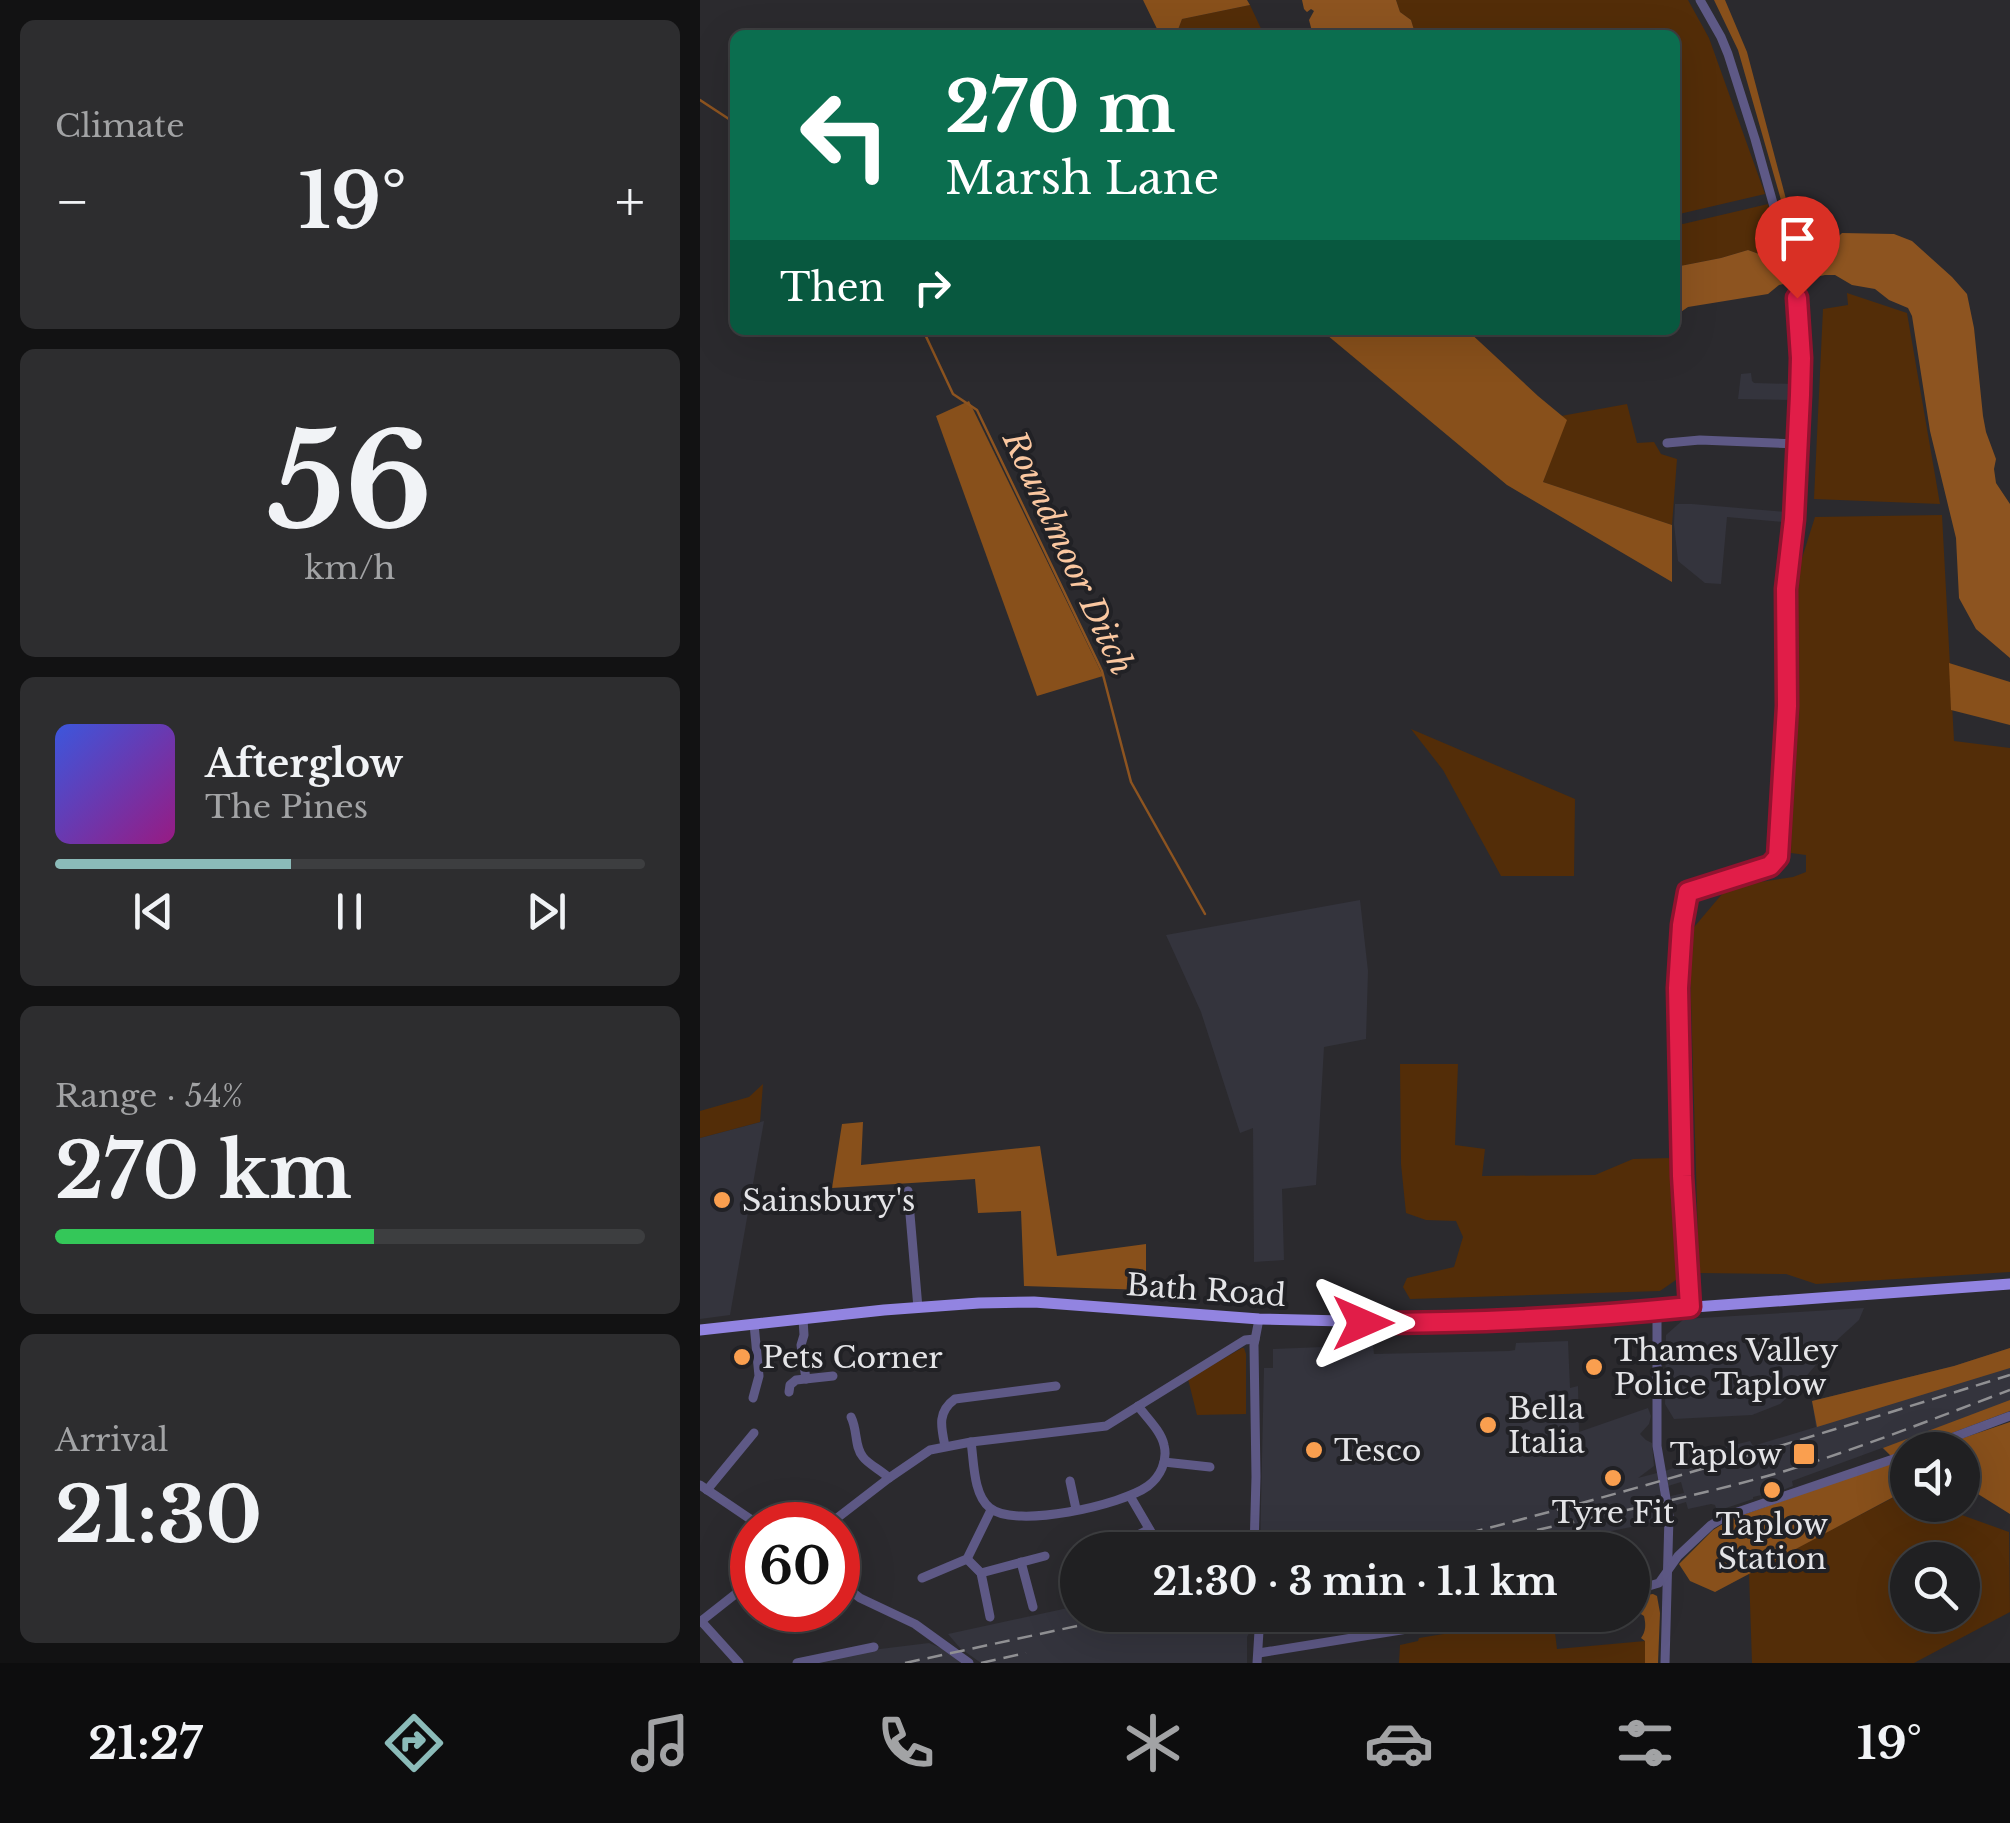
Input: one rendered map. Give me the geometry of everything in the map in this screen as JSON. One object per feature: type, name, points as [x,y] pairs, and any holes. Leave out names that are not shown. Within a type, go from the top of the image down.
[{"type":"main road","name":"Bath Road","points":[[700,1330],[918,1308],[1034,1302],[1259,1319],[1428,1324],[2010,1284]]},
{"type":"street","points":[[1690,1307],[1682,1176],[1678,988],[1682,925],[1688,892],[1770,866],[1778,857],[1787,706],[1786,589],[1794,519],[1801,358],[1797,298],[1756,139],[1728,54],[1700,0]]},
{"type":"street","points":[[1667,443],[1700,440],[1798,444]]},
{"type":"street","points":[[908,1192],[918,1308]]},
{"type":"street","points":[[1657,1310],[1656,1427],[1668,1511],[1665,1663]]},
{"type":"street","points":[[803,1319],[801,1344],[806,1379]]},
{"type":"street","points":[[1254,1532],[1255,1338],[1259,1319]]},
{"type":"street","points":[[753,1398],[759,1376],[754,1324]]},
{"type":"street","points":[[858,1502],[923,1454],[945,1446],[1106,1426],[1245,1340],[1255,1338]]},
{"type":"street","points":[[790,1392],[790,1385],[796,1380],[833,1376]]},
{"type":"street","points":[[945,1446],[942,1414],[955,1399],[1056,1386]]},
{"type":"street","points":[[971,1442],[979,1490],[992,1510],[1016,1516],[1076,1510],[1130,1496],[1158,1477],[1165,1446],[1138,1406]]},
{"type":"street","points":[[1967,1432],[2010,1416]]},
{"type":"street","points":[[851,1418],[864,1460],[889,1478]]},
{"type":"street","points":[[730,1505],[704,1487],[754,1434]]},
{"type":"street","points":[[1650,1587],[1711,1525],[1726,1516],[1890,1460]]},
{"type":"street","points":[[1164,1462],[1210,1467]]},
{"type":"street","points":[[1070,1482],[1076,1510]]},
{"type":"street","points":[[1130,1496],[1152,1532]]},
{"type":"street","points":[[922,1578],[967,1559],[992,1510]]},
{"type":"street","points":[[1144,1532],[1150,1528]]},
{"type":"street","points":[[981,1573],[1045,1556]]},
{"type":"street","points":[[967,1559],[981,1573],[990,1616]]},
{"type":"street","points":[[1021,1562],[1033,1606]]},
{"type":"street","points":[[860,1598],[916,1624],[969,1663]]},
{"type":"street","points":[[730,1599],[701,1621],[739,1663]]},
{"type":"street","points":[[1259,1632],[1258,1658],[1401,1632]]},
{"type":"street","points":[[798,1663],[874,1647]]},
{"type":"shaded area","points":[[1143,0],[1247,0],[1250,5],[1182,19],[1178,30],[1158,30]]},
{"type":"shaded area","points":[[1302,0],[1396,0],[1414,30],[1312,30],[1309,20],[1314,11],[1304,9]]},
{"type":"shaded area","points":[[1396,0],[1688,0],[1709,38],[1765,194],[1680,214],[1680,30],[1414,30],[1411,20],[1400,12]]},
{"type":"shaded area","points":[[1714,0],[1725,0],[1747,52],[1786,199],[1781,200],[1738,50]]},
{"type":"shaded area","points":[[1250,5],[1262,30],[1178,30],[1182,19]]},
{"type":"shaded area","points":[[1768,204],[1781,256],[1770,258],[1748,250],[1680,266],[1680,223]]},
{"type":"shaded area","points":[[1842,233],[1894,234],[1912,241],[1967,294],[1983,416],[1996,459],[1996,483],[2010,504],[2010,658],[1976,629],[1959,598],[1956,538],[1930,431],[1908,308],[1875,289],[1825,275],[1779,285],[1768,294],[1688,307],[1680,313],[1680,266],[1748,250],[1770,258],[1824,250]]},
{"type":"shaded area","points":[[1847,293],[1907,313],[1940,504],[1814,499],[1823,309],[1848,305]]},
{"type":"shaded area","points":[[1327,335],[1472,335],[1567,420],[1543,482],[1672,525],[1672,582],[1507,485]]},
{"type":"shaded area","points":[[1751,373],[1754,383],[1793,384],[1793,400],[1738,399],[1741,374]]},
{"type":"shaded area","points":[[969,401],[1103,676],[1037,696],[936,416]]},
{"type":"shaded area","points":[[1627,404],[1637,443],[1654,442],[1661,454],[1677,459],[1672,525],[1543,482],[1566,420],[1561,416]]},
{"type":"shaded area","points":[[1675,504],[1786,512],[1784,522],[1727,517],[1721,584],[1705,583],[1678,561]]},
{"type":"shaded area","points":[[1942,515],[1954,741],[2010,748],[2010,1272],[1816,1284],[1786,1274],[1699,1273],[1689,933],[1728,887],[1806,872],[1806,855],[1791,853],[1795,580],[1815,517]]},
{"type":"shaded area","points":[[1949,663],[2010,682],[2010,725],[1951,710]]},
{"type":"shaded area","points":[[1411,729],[1575,799],[1574,876],[1501,876],[1443,770]]},
{"type":"shaded area","points":[[1360,900],[1368,971],[1366,1039],[1324,1047],[1316,1185],[1282,1189],[1284,1260],[1254,1262],[1253,1128],[1240,1133],[1201,1012],[1166,935]]},
{"type":"shaded area","points":[[1400,1064],[1458,1064],[1455,1145],[1485,1149],[1482,1176],[1595,1175],[1633,1159],[1670,1158],[1683,1275],[1660,1291],[1410,1299],[1403,1287],[1407,1278],[1454,1267],[1463,1237],[1456,1221],[1426,1220],[1406,1213],[1401,1164]]},
{"type":"shaded area","points":[[763,1084],[760,1122],[700,1138],[700,1111],[749,1097]]},
{"type":"shaded area","points":[[764,1121],[730,1315],[700,1319],[700,1138]]},
{"type":"shaded area","points":[[863,1122],[861,1165],[1040,1146],[1057,1256],[1146,1244],[1146,1290],[1024,1286],[1021,1211],[978,1213],[975,1179],[832,1188],[842,1124]]},
{"type":"shaded area","points":[[1864,1308],[1859,1320],[1780,1404],[1752,1415],[1674,1419],[1665,1404],[1666,1335],[1684,1319]]},
{"type":"shaded area","points":[[1568,1341],[1570,1388],[1578,1386],[1579,1432],[1648,1408],[1649,1424],[1640,1434],[1652,1443],[1654,1466],[1638,1478],[1657,1473],[1663,1508],[1660,1521],[1607,1532],[1260,1532],[1264,1368],[1273,1368],[1273,1349],[1373,1345],[1374,1354],[1509,1351],[1515,1350],[1516,1343]]},
{"type":"shaded area","points":[[1242,1348],[1246,1354],[1246,1414],[1197,1415],[1188,1379]]},
{"type":"shaded area","points":[[2010,1348],[2010,1411],[1954,1432],[1890,1432],[1890,1455],[1882,1448],[1792,1481],[1793,1486],[1783,1490],[1717,1511],[1711,1504],[1688,1509],[1686,1502],[1673,1506],[1671,1496],[1684,1493],[1681,1482],[1668,1486],[1665,1471],[1699,1459],[1698,1454],[1750,1441],[1753,1446],[1816,1427],[1812,1401]]},
{"type":"shaded area","points":[[2010,1348],[2010,1368],[1817,1427],[1812,1401]]},
{"type":"shaded area","points":[[2010,1400],[2010,1411],[1954,1432],[1925,1432]]},
{"type":"shaded area","points":[[2010,1422],[2010,1514],[1980,1495],[1980,1432]]},
{"type":"shaded area","points":[[1890,1463],[1890,1499],[1715,1592],[1690,1581],[1679,1564],[1713,1530],[1731,1519]]},
{"type":"shaded area","points":[[1890,1499],[1890,1522],[1980,1522],[2009,1532],[2010,1612],[1980,1628],[1980,1542],[1890,1542],[1890,1632],[1972,1632],[1914,1663],[1752,1663],[1749,1573]]},
{"type":"shaded area","points":[[1650,1594],[1657,1596],[1660,1613],[1658,1663],[1645,1663],[1645,1641],[1641,1638],[1644,1632],[1650,1632]]},
{"type":"shaded area","points":[[1060,1610],[1060,1632],[1250,1632],[1247,1663],[981,1663],[948,1634]]},
{"type":"shaded area","points":[[1456,1632],[1555,1632],[1557,1649],[1645,1641],[1645,1663],[1399,1663],[1400,1645]]},
{"type":"shaded area","points":[[929,1643],[948,1651],[961,1663],[808,1663],[880,1649]]},
{"type":"waterway","name":"Roundmoor Ditch","points":[[700,100],[730,120]]},
{"type":"waterway","name":"Roundmoor Ditch","points":[[925,335],[953,394],[977,410],[1102,671],[1131,782],[1205,914]]},
{"type":"railway","points":[[1474,1532],[1783,1445],[2010,1375]]},
{"type":"railway","points":[[1537,1530],[1785,1471],[2010,1390]]},
{"type":"railway","points":[[1547,1532],[1551,1531]]},
{"type":"railway","points":[[905,1663],[1060,1630]]},
{"type":"railway","points":[[981,1663],[1026,1653]]},
{"type":"place","name":"Sainsbury's","points":[[722,1200]]},
{"type":"place","name":"Pets Corner","points":[[742,1357]]},
{"type":"place","name":"Thames Valley Police Taplow","points":[[1594,1367]]},
{"type":"place","name":"Bella Italia","points":[[1488,1425]]},
{"type":"place","name":"Tesco","points":[[1314,1450]]},
{"type":"place","name":"Taplow","points":[[1804,1454]]},
{"type":"place","name":"Tyre Fit","points":[[1613,1478]]},
{"type":"place","name":"Taplow Station","points":[[1772,1490]]},
{"type":"route","points":[[1363,1323],[1519,1320],[1690,1307],[1682,1176],[1678,988],[1682,925],[1688,892],[1770,866],[1778,857],[1787,706],[1786,589],[1800,395],[1797,298]]}]
